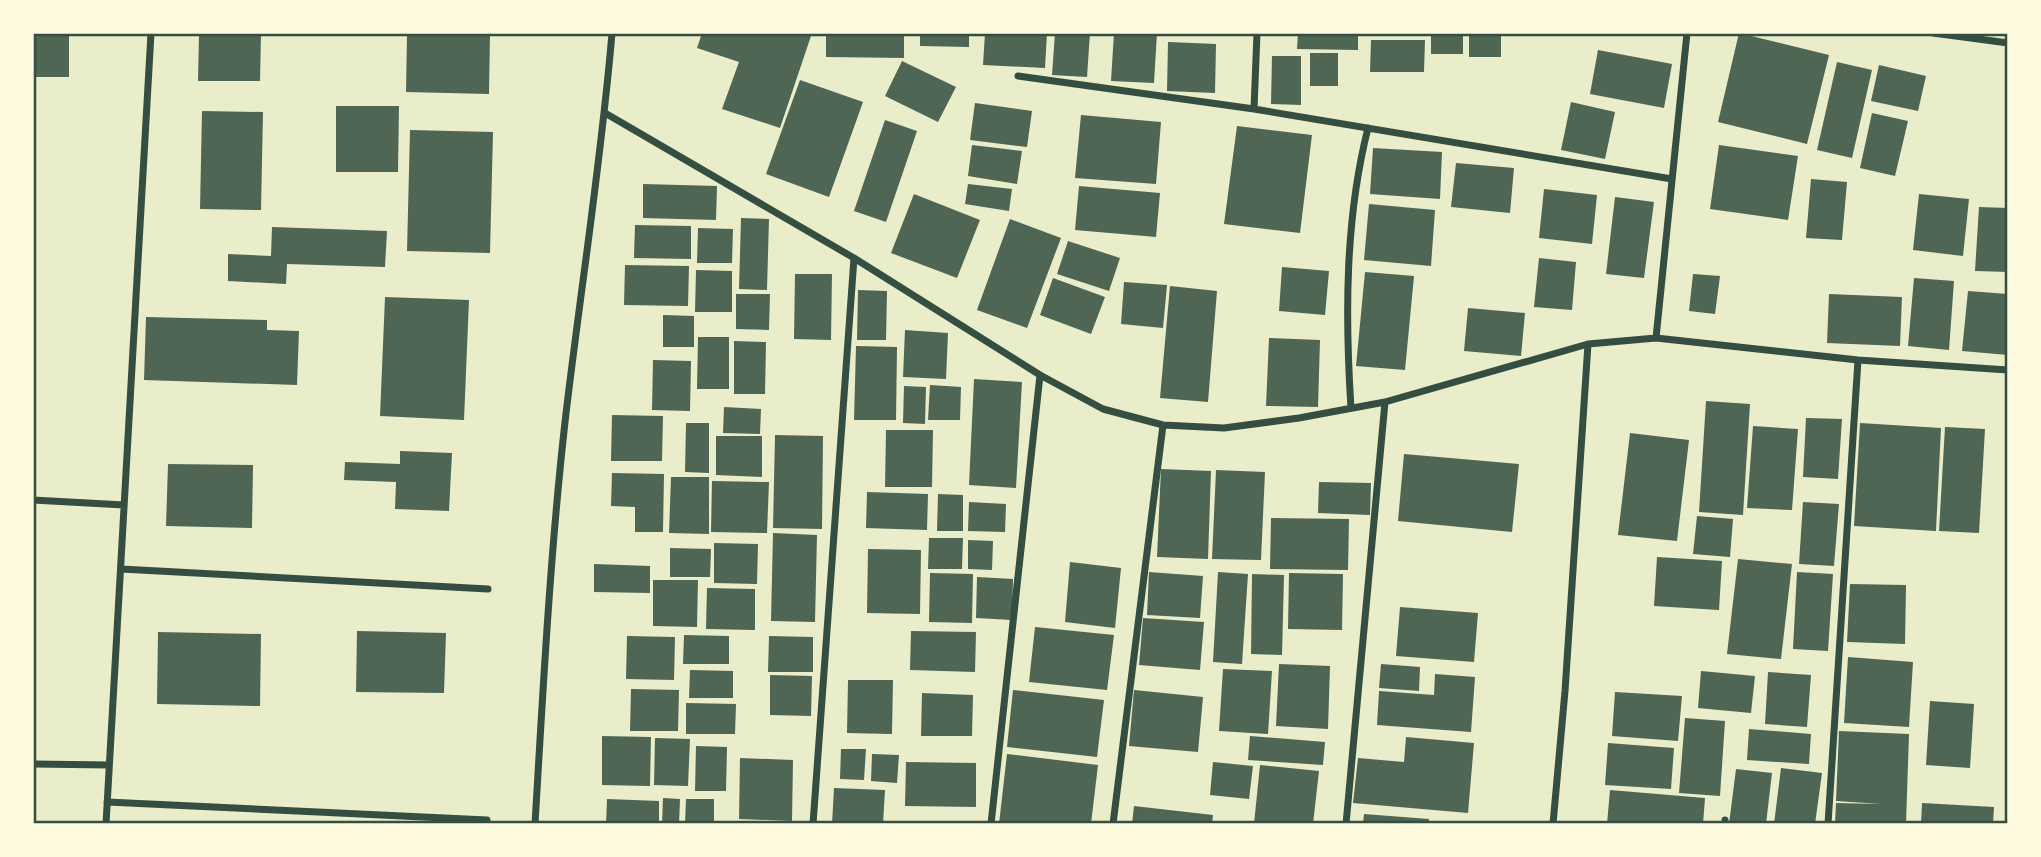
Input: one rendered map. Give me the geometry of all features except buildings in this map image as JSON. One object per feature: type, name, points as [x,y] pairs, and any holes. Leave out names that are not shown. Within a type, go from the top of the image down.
[{"type":"street","points":[[106,824],[151,33]]},
{"type":"street","points":[[535,824],[549,583],[565,423],[605,113],[612,33]]},
{"type":"street","points":[[1254,109],[1257,33]]},
{"type":"street","points":[[1656,338],[1687,33]]},
{"type":"street","points":[[1933,33],[2008,43]]},
{"type":"street","points":[[1018,76],[1254,109],[1672,179]]},
{"type":"street","points":[[605,113],[854,258],[1040,375],[1103,409],[1163,425],[1224,428],[1299,418],[1385,402],[1588,344],[1656,338],[1858,360],[2008,370]]},
{"type":"street","points":[[1351,408],[1347,346],[1350,237],[1359,164],[1368,128]]},
{"type":"street","points":[[813,824],[854,258]]},
{"type":"street","points":[[1553,824],[1565,691],[1588,344]]},
{"type":"street","points":[[1828,824],[1858,360]]},
{"type":"street","points":[[991,824],[1040,375]]},
{"type":"street","points":[[1346,824],[1385,402]]},
{"type":"street","points":[[1112,824],[1163,425]]},
{"type":"street","points":[[33,500],[124,505]]},
{"type":"street","points":[[121,569],[488,589]]},
{"type":"street","points":[[33,764],[109,765]]},
{"type":"street","points":[[107,802],[487,820]]}]
